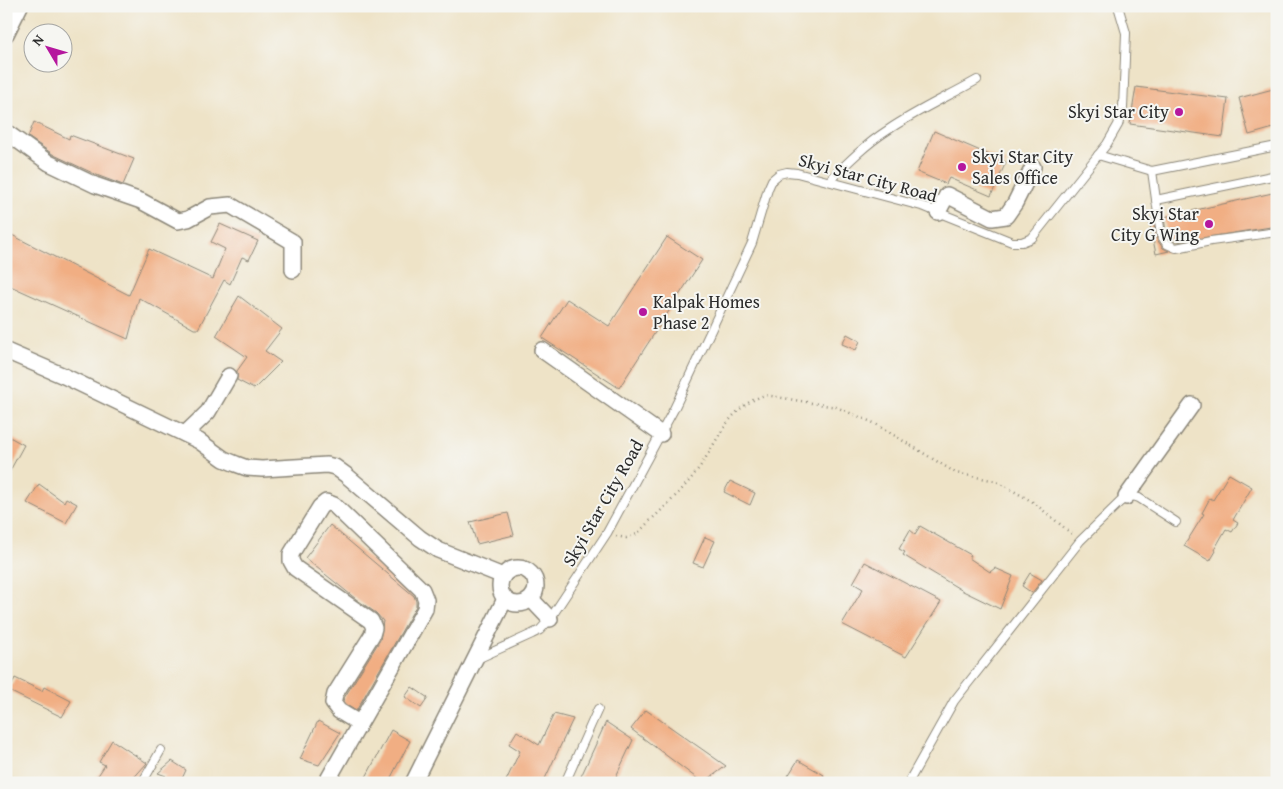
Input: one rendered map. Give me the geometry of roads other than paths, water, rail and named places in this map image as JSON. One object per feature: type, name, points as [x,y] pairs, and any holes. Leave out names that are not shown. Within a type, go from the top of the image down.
[{"type":"street","points":[[6,34],[20,6]]},
{"type":"street","points":[[6,132],[49,163],[94,185],[141,201],[178,221],[188,219],[210,207],[230,205],[293,242],[293,270]]},
{"type":"street","points":[[938,212],[947,195],[992,218],[1006,216],[1015,203],[1033,167]]},
{"type":"street","points":[[542,350],[661,434]]},
{"type":"street","points":[[6,351],[64,376],[185,434],[224,458],[247,468],[262,470],[316,465],[336,467],[420,538],[438,550],[503,576]]},
{"type":"street","points":[[185,434],[208,412],[229,376]]},
{"type":"street","points":[[1126,497],[1192,405]]},
{"type":"street","points":[[326,783],[425,609],[426,600],[422,590],[334,505],[326,502],[320,507],[291,554],[291,561],[295,568],[370,621],[374,628],[335,694],[333,702],[339,711],[359,723]]},
{"type":"street","points":[[520,568],[531,573],[536,583],[531,599],[526,603],[515,604],[505,598],[500,587],[503,576],[513,569],[520,568]]},
{"type":"street","points":[[413,783],[505,598]]},
{"type":"street","points":[[531,599],[550,619]]},
{"type":"lane","name":"Skyi Star City Road","points":[[474,660],[540,630],[550,619],[607,533],[687,383],[752,244],[772,180],[779,174],[787,172],[829,181],[906,201],[1012,242],[1022,242],[1032,238],[1098,155],[1118,125],[1123,108],[1126,33],[1118,6]]},
{"type":"lane","points":[[829,181],[853,157],[887,130],[976,80]]},
{"type":"lane","points":[[1098,155],[1152,171],[1277,146]]},
{"type":"lane","points":[[1152,171],[1161,235],[1166,244],[1176,248],[1210,241],[1277,232]]},
{"type":"lane","points":[[1156,200],[1277,176]]},
{"type":"lane","points":[[908,783],[954,701],[1080,541],[1126,497],[1139,498],[1176,522]]},
{"type":"lane","points":[[565,783],[598,708]]},
{"type":"lane","points":[[142,783],[161,750]]},
{"type":"place","name":"Skyi Star City","points":[[1179,112]]},
{"type":"place","name":"Skyi Star City Sales Office","points":[[962,167]]},
{"type":"place","name":"Skyi Star City G Wing","points":[[1209,224]]},
{"type":"place","name":"Kalpak Homes Phase 2","points":[[643,312]]}]
